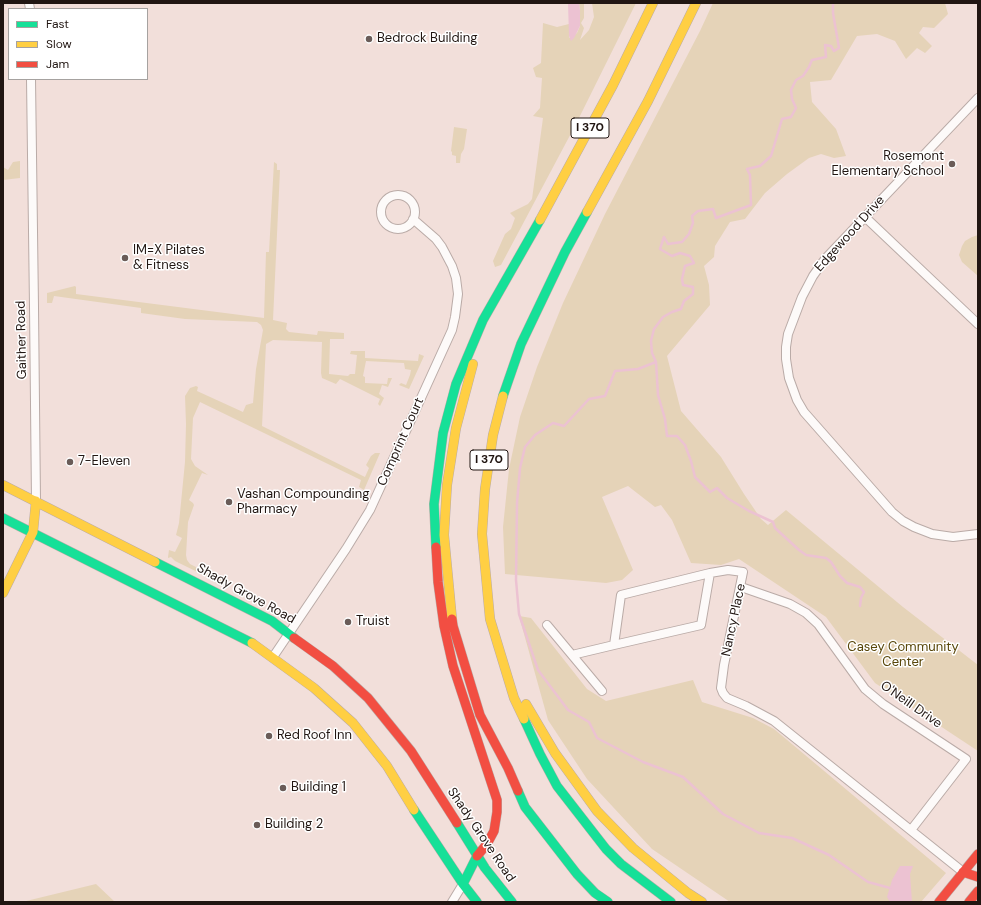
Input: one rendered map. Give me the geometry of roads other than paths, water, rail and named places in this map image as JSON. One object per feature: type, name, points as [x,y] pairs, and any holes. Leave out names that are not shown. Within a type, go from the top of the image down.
[{"type":"main road","name":"I 370","points":[[608,902],[595,892],[578,874],[525,807],[508,768],[480,715],[453,626],[444,535],[447,485],[456,428],[468,376],[524,250],[613,84],[653,3]]},
{"type":"main road","name":"I 370","points":[[671,902],[621,864],[606,849],[557,786],[540,754],[521,712],[504,667],[490,619],[482,534],[485,489],[493,435],[505,387],[521,344],[566,252],[648,101],[696,3]]},
{"type":"main road","points":[[463,884],[477,856],[487,844],[494,832],[497,800],[453,666],[444,626],[438,582],[434,504],[444,433],[456,384],[483,320],[524,250]]},
{"type":"main road","name":"Shady Grove Road","points":[[3,485],[272,621],[333,666],[373,705],[411,751],[477,856],[512,902]]},
{"type":"main road","name":"Gaither Road","points":[[3,593],[33,532],[36,501]]},
{"type":"main road","points":[[3,518],[257,646],[314,688],[353,723],[395,777],[432,838],[477,902]]},
{"type":"main road","points":[[504,667],[555,753],[597,811],[633,848],[688,894],[702,902]]},
{"type":"main road","points":[[939,902],[978,854]]},
{"type":"main road","points":[[963,872],[978,877]]},
{"type":"main road","points":[[969,902],[978,891]]},
{"type":"street","name":"Gaither Road","points":[[30,80],[36,501]]},
{"type":"street","name":"Edgewood Drive","points":[[978,98],[826,259],[813,276],[802,297],[788,334],[786,347],[789,378],[797,400],[804,412],[892,512],[903,521],[932,534],[953,537],[978,534]]},
{"type":"street","points":[[398,195],[405,197],[413,206],[415,214],[413,219],[411,223],[402,228],[392,228],[388,226],[382,217],[382,207],[391,197],[398,195]]},
{"type":"street","points":[[865,217],[978,324]]},
{"type":"street","name":"Comprint Court","points":[[273,657],[357,533],[370,510],[452,330],[456,317],[458,294],[456,278],[452,266],[436,239],[413,219]]},
{"type":"street","name":"Nancy Place","points":[[614,645],[621,596],[710,572],[728,570],[743,572],[724,665],[721,688],[723,693],[727,698],[746,706],[774,722],[911,830]]},
{"type":"street","points":[[572,655],[701,625],[710,572]]},
{"type":"street","name":"O'Neill Drive","points":[[741,587],[790,604],[806,614],[818,624],[865,689],[883,704],[966,759],[911,830]]},
{"type":"street","points":[[547,625],[602,691]]},
{"type":"street","points":[[911,830],[963,872]]},
{"type":"street","points":[[452,902],[463,884]]},
{"type":"waterway","points":[[833,3],[833,13],[839,48],[834,51],[831,46],[825,45],[826,57],[812,60],[803,76],[796,80],[791,90],[792,99],[796,108],[791,117],[782,119],[771,156],[760,166],[747,169],[750,175],[751,205],[716,218],[713,209],[698,211],[692,216],[693,223],[689,234],[682,242],[668,244],[664,237],[660,249],[672,256],[680,253],[690,256],[694,263],[685,266],[682,279],[683,285],[693,287],[693,294],[684,301],[681,309],[663,317],[654,329],[651,341],[652,353],[656,362],[658,395],[665,419],[667,436],[677,436],[685,445],[695,477],[710,492],[717,488],[727,498],[749,511],[773,522],[775,528],[806,555],[826,558],[831,562],[840,576],[847,583],[860,587],[864,592],[861,598],[860,606]]},
{"type":"waterway","points":[[656,362],[638,369],[615,371],[605,396],[589,399],[564,426],[553,423],[535,435],[525,447],[520,468],[517,503],[516,580],[519,614],[538,670],[568,710],[589,722],[597,738],[643,762],[683,777],[723,814],[759,833],[792,838],[829,855],[868,882],[890,888]]},
{"type":"place","name":"Bedrock Building","points":[[369,39]]},
{"type":"place","name":"Rosemont Elementary School","points":[[952,164]]},
{"type":"place","name":"IM=X Pilates & Fitness","points":[[125,258]]},
{"type":"place","name":"7-Eleven","points":[[70,462]]},
{"type":"place","name":"Vashan Compounding Pharmacy","points":[[229,502]]},
{"type":"place","name":"Truist","points":[[348,622]]},
{"type":"place","name":"Red Roof Inn","points":[[269,736]]},
{"type":"place","name":"Building 1","points":[[283,788]]},
{"type":"place","name":"Building 2","points":[[257,825]]},
{"type":"park label","name":"Casey Community Center","points":[[903,656]]}]
